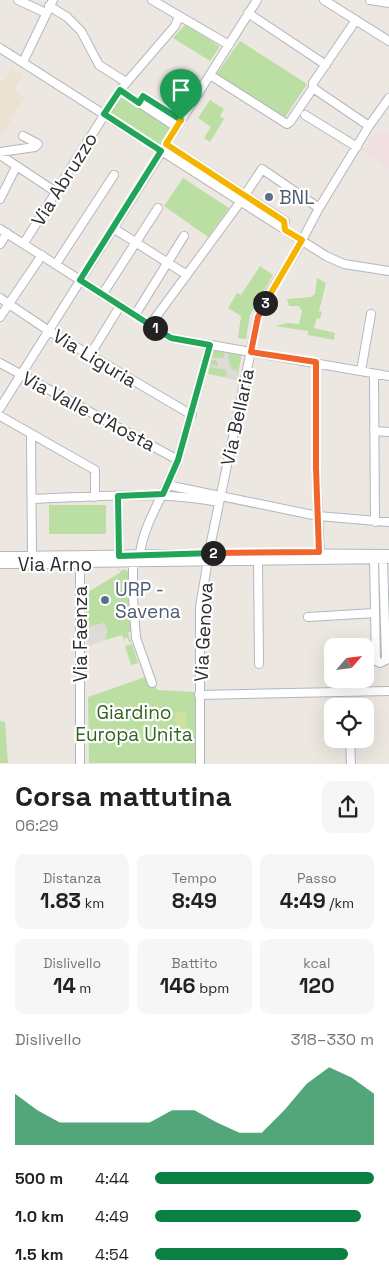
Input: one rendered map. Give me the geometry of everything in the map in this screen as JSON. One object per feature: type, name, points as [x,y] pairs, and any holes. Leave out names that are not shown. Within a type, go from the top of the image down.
[{"type":"street","points":[[18,0],[49,7],[68,17],[81,31],[99,65],[126,82]]},
{"type":"street","points":[[152,0],[229,45]]},
{"type":"street","points":[[0,408],[257,0]]},
{"type":"street","points":[[324,0],[389,41]]},
{"type":"street","points":[[370,0],[389,3]]},
{"type":"street","points":[[23,62],[49,7]]},
{"type":"street","points":[[248,13],[326,65]]},
{"type":"street","name":"Via Abruzzo","points":[[24,243],[120,90],[175,26],[179,16]]},
{"type":"street","points":[[210,75],[286,124],[290,122],[313,88],[313,83],[356,20]]},
{"type":"street","points":[[0,48],[243,199],[284,221],[285,230],[331,258],[344,264],[389,271]]},
{"type":"street","points":[[313,88],[369,126]]},
{"type":"street","points":[[120,90],[139,103],[143,96],[178,123]]},
{"type":"street","name":"Via Bellaria","points":[[209,557],[258,317],[319,208],[369,126],[389,98]]},
{"type":"street","points":[[305,115],[356,147]]},
{"type":"street","points":[[0,153],[36,147],[38,144],[24,136]]},
{"type":"street","points":[[0,153],[16,166],[56,192]]},
{"type":"street","points":[[0,199],[16,166]]},
{"type":"street","points":[[150,325],[243,199],[262,169],[319,208]]},
{"type":"street","points":[[56,264],[114,175]]},
{"type":"street","points":[[102,295],[158,208]]},
{"type":"street","points":[[113,228],[187,274]]},
{"type":"street","points":[[0,244],[4,231],[171,338],[389,376]]},
{"type":"street","points":[[135,315],[184,236]]},
{"type":"street","points":[[0,317],[42,255]]},
{"type":"street","name":"Via Liguria","points":[[0,298],[49,331],[192,414]]},
{"type":"street","points":[[90,355],[120,306]]},
{"type":"street","points":[[361,371],[371,314]]},
{"type":"street","points":[[140,556],[145,536],[178,460],[210,345]]},
{"type":"street","name":"Via Valle d'Aosta","points":[[0,362],[178,460]]},
{"type":"street","points":[[316,362],[320,556]]},
{"type":"street","points":[[374,374],[376,522]]},
{"type":"street","points":[[0,416],[95,470],[95,497]]},
{"type":"street","points":[[374,431],[389,432]]},
{"type":"street","points":[[32,556],[31,437],[33,435]]},
{"type":"street","points":[[167,486],[220,499],[318,516],[389,522]]},
{"type":"street","points":[[32,499],[163,494],[220,499]]},
{"type":"street","points":[[118,496],[119,556]]},
{"type":"street","name":"Via Arno","points":[[0,556],[387,557]]},
{"type":"street","name":"Via Arno","points":[[0,564],[133,564],[209,557],[258,561],[320,556],[374,560],[387,557]]},
{"type":"street","name":"Via Genova","points":[[200,764],[199,619],[209,557]]},
{"type":"street","points":[[374,560],[376,661],[380,663],[386,660],[387,557]]},
{"type":"street","points":[[258,561],[259,664]]},
{"type":"street","name":"Via Faenza","points":[[80,564],[80,764]]},
{"type":"street","points":[[133,564],[136,638],[152,683]]},
{"type":"street","points":[[308,617],[375,613]]},
{"type":"street","points":[[199,695],[389,691]]},
{"type":"street","points":[[350,748],[351,764]]},
{"type":"shaded area","points":[[12,68],[23,75],[14,90],[25,97],[0,138],[0,81],[5,80]]},
{"type":"shaded area","points":[[377,131],[389,133],[389,170],[362,151]]},
{"type":"shaded area","points":[[226,350],[231,369],[238,371],[237,380],[223,377],[227,375],[226,370],[209,367],[210,365],[217,366],[218,364],[217,361],[211,359],[212,356],[214,358],[223,358]]},
{"type":"shaded area","points":[[105,623],[107,632],[105,640],[87,647],[87,627]]},
{"type":"green space","points":[[185,25],[219,46],[210,61],[173,38]]},
{"type":"green space","points":[[240,41],[307,84],[284,119],[216,75]]},
{"type":"green space","points":[[120,90],[176,127],[161,151],[104,114]]},
{"type":"green space","points":[[210,100],[224,109],[220,116],[224,119],[210,142],[204,138],[211,127],[198,118]]},
{"type":"green space","points":[[183,178],[229,208],[208,237],[164,206]]},
{"type":"green space","points":[[260,266],[273,275],[250,315],[246,339],[238,338],[241,316],[228,308],[237,293],[241,295]]},
{"type":"green space","points":[[317,278],[326,283],[319,311],[322,312],[320,319],[317,318],[314,328],[335,333],[334,340],[308,335],[308,331],[275,326],[287,323],[299,324],[302,311],[299,306],[289,306],[287,299],[311,297],[315,294]]},
{"type":"green space","points":[[214,348],[242,353],[237,380],[208,374]]},
{"type":"green space","points":[[49,505],[106,505],[106,534],[49,534]]},
{"type":"green space","points":[[117,568],[122,571],[124,569],[132,574],[129,605],[132,631],[128,633],[131,642],[129,642],[128,638],[124,638],[125,644],[122,635],[105,640],[107,632],[105,623],[87,627],[85,596],[88,592],[121,572]]},
{"type":"green space","points":[[132,644],[138,663],[131,665],[125,646]]},
{"type":"green space","name":"Giardino Europa Unita","points":[[151,675],[157,690],[195,692],[195,763],[89,763],[88,697]]},
{"type":"green space","points":[[175,712],[186,712],[187,731],[176,731]]},
{"type":"green space","points":[[0,721],[5,722],[8,763],[0,763]]},
{"type":"place","name":"BNL","points":[[269,197]]},
{"type":"place","name":"URP - Savena","points":[[105,600]]},
{"type":"route","points":[[120,90],[139,103],[143,96],[181,120],[166,144],[284,221],[285,230],[302,240],[262,307],[258,317],[251,352],[316,362],[316,468],[319,552],[119,556],[118,496],[163,494],[178,460],[210,345],[171,338],[80,280],[161,151],[104,114],[120,90]]}]
